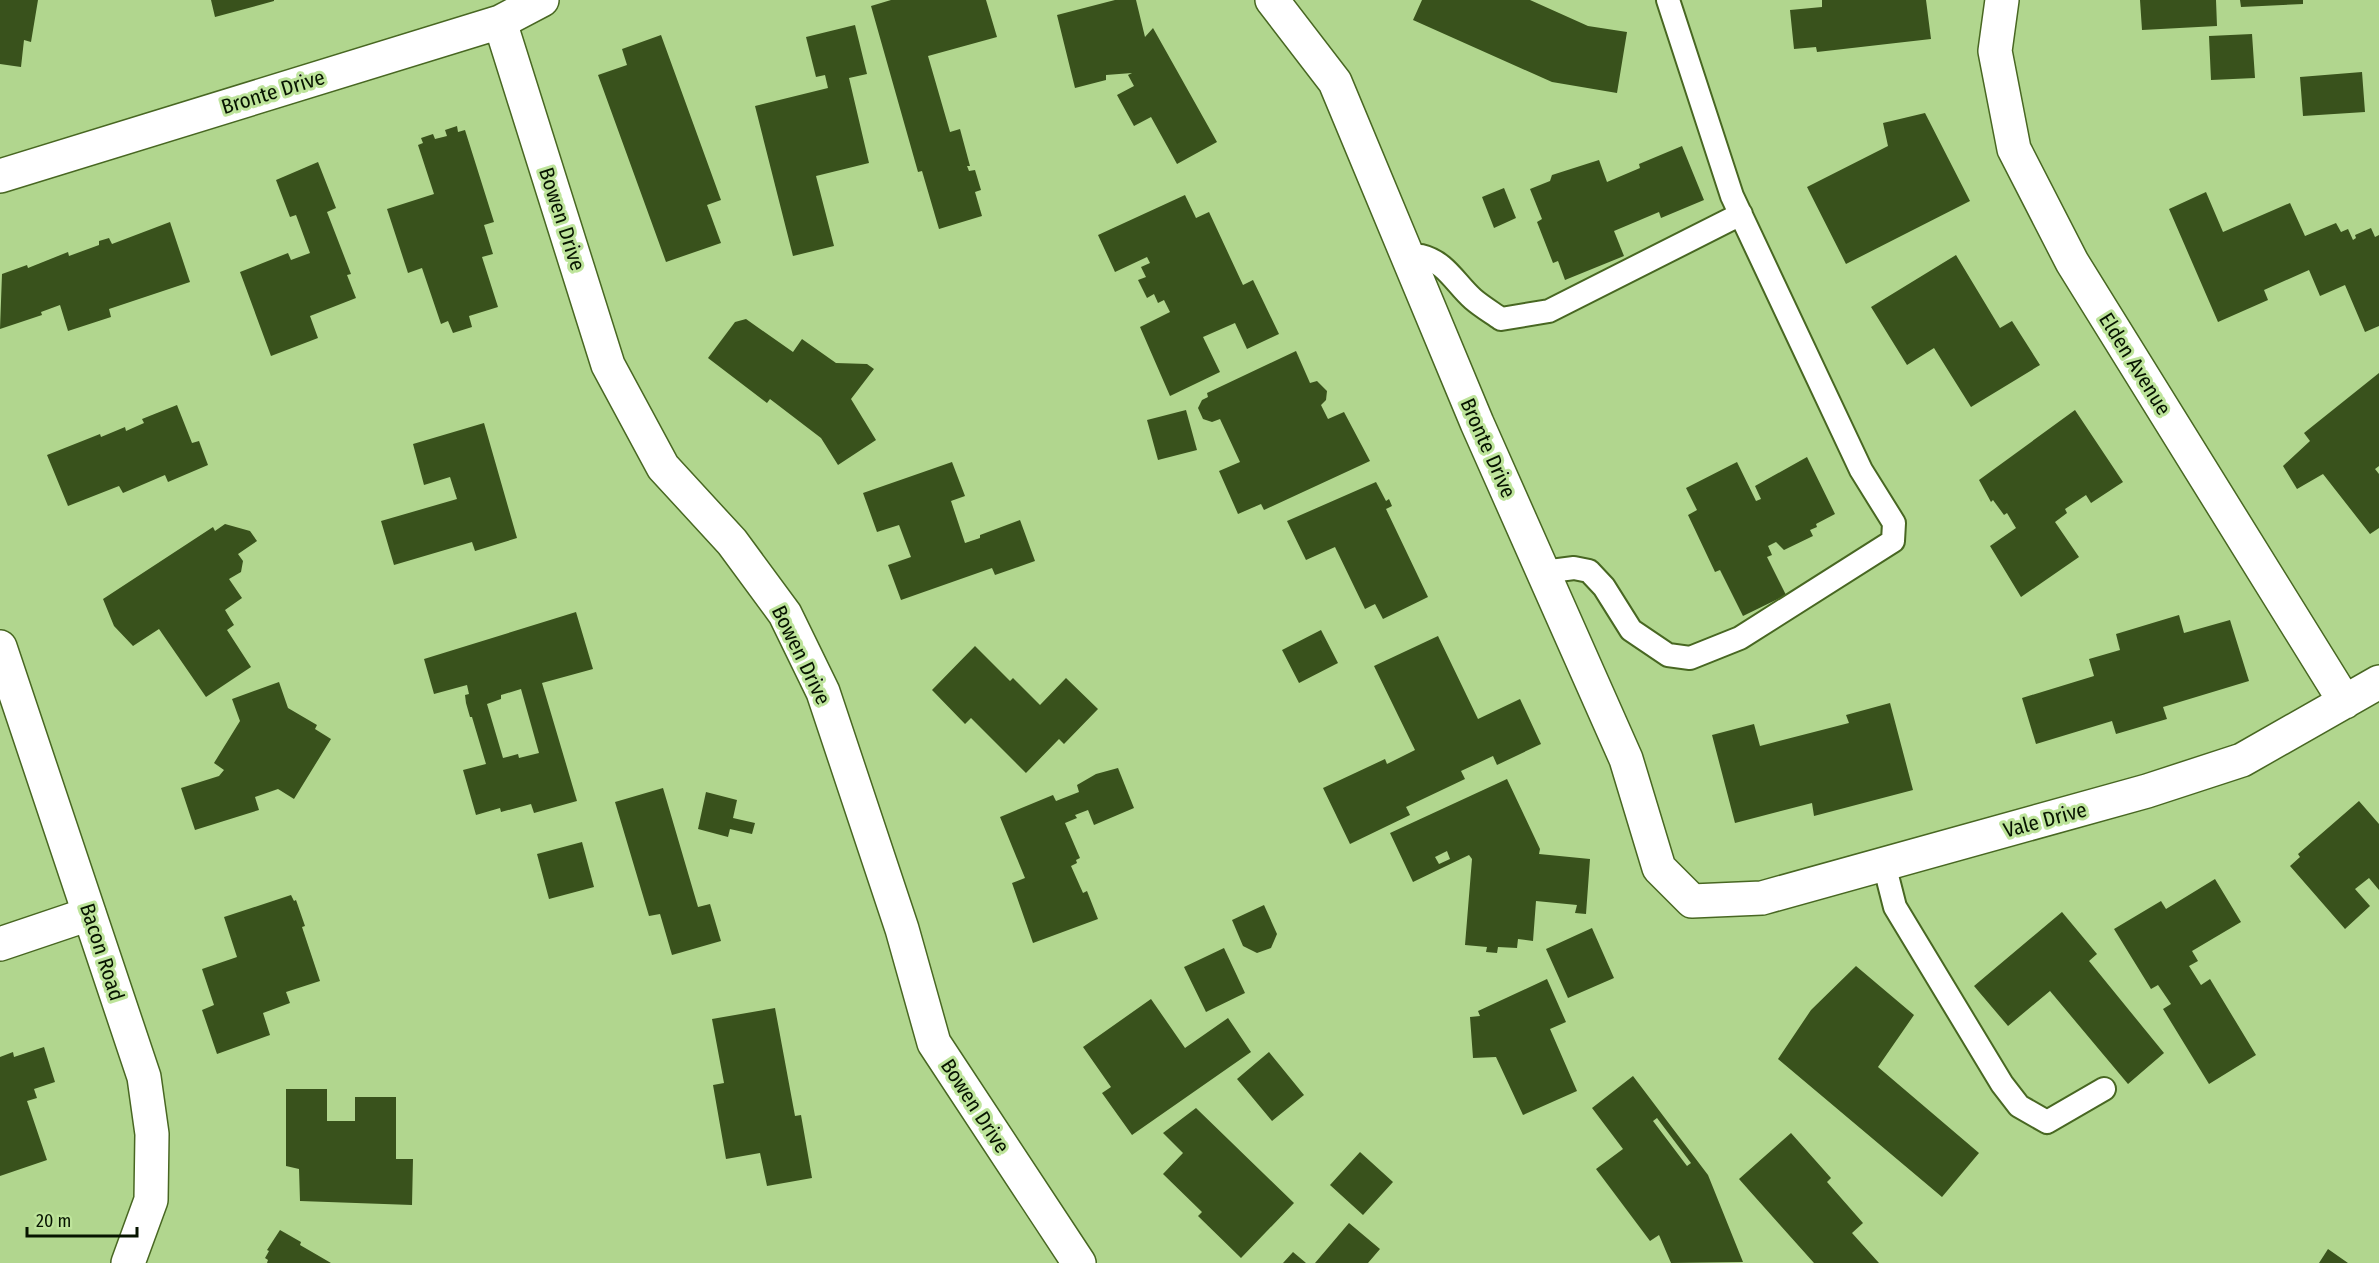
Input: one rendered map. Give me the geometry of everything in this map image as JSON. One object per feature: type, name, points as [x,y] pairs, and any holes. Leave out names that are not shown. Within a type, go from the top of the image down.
[{"type":"street","name":"Bronte Drive","points":[[0,176],[500,22],[542,0]]},
{"type":"street","name":"Bronte Drive","points":[[1272,0],[1335,82],[1543,572],[1626,759],[1659,868],[1692,901]]},
{"type":"street","name":"Elden Avenue","points":[[2002,0],[1995,51],[2014,149],[2072,262],[2345,702]]},
{"type":"street","name":"Bowen Drive","points":[[500,22],[608,365],[663,467],[732,542],[785,614],[823,692],[902,929],[934,1042],[1079,1263]]},
{"type":"street","name":"Bacon Road","points":[[0,647],[144,1077],[152,1134],[150,1200],[128,1263]]},
{"type":"street","name":"Vale Drive","points":[[1692,901],[1762,898],[2147,791],[2242,760],[2379,682]]},
{"type":"street","points":[[0,944],[89,914]]},
{"type":"lane","points":[[1543,572],[1574,568],[1589,571],[1604,587],[1631,630],[1668,655],[1690,658],[1740,638],[1893,541],[1894,524],[1861,470],[1732,196],[1668,0]]},
{"type":"lane","points":[[1410,262],[1421,256],[1433,259],[1453,276],[1471,298],[1500,319],[1549,311],[1741,214]]},
{"type":"lane","points":[[1884,864],[1895,907],[2002,1084],[2019,1106],[2047,1122],[2104,1089]]},
{"type":"building","points":[[0,0],[38,0],[31,42],[24,40],[21,67],[0,64]]},
{"type":"building","points":[[211,0],[274,0],[274,1],[215,17]]},
{"type":"building","points":[[891,0],[986,0],[997,37],[928,56],[950,132],[960,129],[970,166],[967,166],[969,171],[975,170],[981,190],[975,192],[982,216],[939,229],[922,171],[918,172],[871,6]]},
{"type":"building","points":[[1115,0],[1136,0],[1145,37],[1153,28],[1217,142],[1177,164],[1151,117],[1134,126],[1117,95],[1134,86],[1128,75],[1132,73],[1106,75],[1106,80],[1075,88],[1057,15]]},
{"type":"building","points":[[1422,0],[1530,0],[1588,26],[1627,32],[1617,93],[1552,82],[1413,20]]},
{"type":"building","points":[[1822,0],[1926,0],[1931,39],[1817,52],[1816,47],[1794,49],[1790,10],[1822,7]]},
{"type":"building","points":[[2140,0],[2216,0],[2217,26],[2142,30]]},
{"type":"building","points":[[2240,0],[2303,0],[2303,4],[2241,7]]},
{"type":"building","points":[[855,25],[867,74],[849,78],[869,163],[816,176],[834,246],[793,256],[755,106],[828,88],[825,75],[816,77],[806,37]]},
{"type":"building","points":[[2252,34],[2255,78],[2211,80],[2209,36]]},
{"type":"building","points":[[661,35],[721,200],[707,205],[721,243],[666,262],[598,75],[627,65],[622,49]]},
{"type":"building","points":[[2362,72],[2365,112],[2303,116],[2300,77]]},
{"type":"building","points":[[1925,113],[1970,201],[1846,264],[1807,187],[1888,146],[1883,123]]},
{"type":"building","points":[[457,126],[458,132],[465,130],[494,222],[484,225],[493,254],[482,257],[498,307],[469,316],[472,327],[453,333],[448,321],[441,324],[422,268],[408,273],[387,209],[434,194],[418,145],[423,143],[421,138],[433,134],[435,139],[447,136],[445,130]]},
{"type":"building","points":[[1682,146],[1704,200],[1661,218],[1659,212],[1614,231],[1624,256],[1565,280],[1558,261],[1553,263],[1537,222],[1542,219],[1530,189],[1550,181],[1552,175],[1599,160],[1607,182],[1640,168],[1639,164]]},
{"type":"building","points":[[318,162],[336,208],[327,212],[351,274],[347,275],[356,298],[310,316],[318,338],[271,356],[240,272],[288,253],[291,260],[310,253],[296,215],[290,217],[276,180]]},
{"type":"building","points":[[1504,188],[1516,218],[1494,228],[1482,197]]},
{"type":"building","points":[[2206,192],[2223,232],[2290,203],[2305,236],[2336,223],[2341,232],[2348,229],[2353,240],[2356,238],[2355,235],[2371,228],[2375,237],[2379,235],[2379,326],[2365,332],[2345,285],[2320,296],[2309,270],[2264,290],[2268,300],[2218,322],[2169,209]]},
{"type":"building","points":[[1185,195],[1196,218],[1209,212],[1243,285],[1253,280],[1279,334],[1247,349],[1235,323],[1203,337],[1220,372],[1170,396],[1140,327],[1170,312],[1164,300],[1158,303],[1154,294],[1147,298],[1138,280],[1146,277],[1141,267],[1150,263],[1147,257],[1115,272],[1098,235]]},
{"type":"building","points":[[170,222],[190,282],[109,309],[111,317],[68,331],[60,305],[41,312],[42,315],[0,329],[2,274],[27,265],[28,268],[68,252],[69,256],[99,245],[99,241],[109,238],[112,244]]},
{"type":"building","points":[[1956,255],[2000,328],[2012,321],[2040,365],[1971,407],[1934,348],[1907,365],[1871,307]]},
{"type":"building","points":[[746,319],[793,352],[802,339],[836,363],[867,364],[874,369],[851,399],[876,440],[838,465],[821,438],[770,399],[767,403],[708,358],[735,322]]},
{"type":"building","points":[[1296,351],[1310,383],[1317,381],[1327,391],[1326,400],[1321,405],[1328,419],[1344,412],[1370,461],[1264,510],[1261,504],[1238,514],[1219,471],[1240,462],[1220,419],[1212,422],[1203,419],[1198,408],[1202,400],[1208,397],[1207,393]]},
{"type":"building","points":[[2379,373],[2379,466],[2375,469],[2379,474],[2379,528],[2370,534],[2323,474],[2297,489],[2283,466],[2310,441],[2304,433]]},
{"type":"building","points":[[177,405],[192,443],[199,441],[208,465],[168,482],[165,475],[123,493],[119,486],[68,506],[47,455],[100,434],[101,437],[125,427],[126,431],[144,423],[142,419]]},
{"type":"building","points":[[1186,410],[1197,450],[1158,460],[1147,420]]},
{"type":"building","points":[[2075,410],[2123,482],[2091,503],[2086,495],[2065,509],[2067,513],[2055,522],[2079,557],[2021,597],[1990,546],[2016,528],[2007,513],[2004,515],[1993,500],[1991,502],[1979,480]]},
{"type":"building","points":[[484,423],[517,538],[475,551],[472,542],[394,565],[381,521],[457,499],[450,477],[424,485],[413,444]]},
{"type":"building","points":[[1807,457],[1835,514],[1816,524],[1817,527],[1810,530],[1813,536],[1784,550],[1776,542],[1768,546],[1772,555],[1767,557],[1786,595],[1743,616],[1720,570],[1715,572],[1688,515],[1697,510],[1686,488],[1737,462],[1756,501],[1761,499],[1755,486]]},
{"type":"building","points":[[952,462],[965,496],[951,501],[965,543],[1020,520],[1035,561],[995,575],[992,568],[901,600],[888,565],[911,557],[899,525],[877,532],[863,493]]},
{"type":"building","points":[[1376,482],[1386,501],[1389,499],[1392,506],[1386,509],[1428,597],[1383,619],[1375,604],[1365,609],[1335,547],[1306,560],[1287,521]]},
{"type":"building","points":[[225,524],[250,531],[257,541],[238,554],[243,561],[241,572],[229,579],[242,598],[225,610],[234,625],[227,630],[251,667],[206,697],[159,629],[133,646],[114,626],[103,599],[213,527],[215,531]]},
{"type":"building","points":[[576,612],[593,669],[542,683],[577,801],[534,813],[531,804],[501,812],[500,808],[476,815],[463,770],[486,764],[466,703],[465,695],[469,694],[467,685],[434,694],[424,659]],"holes":[[[521,689],[539,753],[519,758],[518,754],[503,758],[487,704],[501,699],[501,695]]]},
{"type":"building","points":[[2179,615],[2184,633],[2230,620],[2249,681],[2163,707],[2167,719],[2116,734],[2112,721],[2036,744],[2022,698],[2094,676],[2089,659],[2120,650],[2116,634]]},
{"type":"building","points":[[1321,630],[1338,663],[1299,683],[1282,650]]},
{"type":"building","points":[[1438,636],[1478,719],[1520,699],[1541,744],[1497,765],[1493,756],[1461,771],[1465,779],[1406,807],[1410,815],[1350,844],[1323,788],[1385,759],[1387,764],[1415,750],[1374,666]]},
{"type":"building","points":[[975,646],[1010,681],[1013,678],[1040,705],[1066,678],[1098,709],[1064,744],[1059,739],[1026,773],[971,718],[965,724],[932,690]]},
{"type":"building","points":[[279,682],[288,708],[317,725],[315,729],[331,739],[294,799],[278,789],[255,797],[259,810],[195,830],[181,788],[219,776],[224,770],[214,763],[240,721],[232,699]]},
{"type":"building","points":[[1890,703],[1913,790],[1814,816],[1812,803],[1735,823],[1712,735],[1754,724],[1760,746],[1849,723],[1846,715]]},
{"type":"building","points":[[1118,768],[1134,808],[1094,825],[1088,810],[1075,815],[1077,818],[1065,823],[1080,858],[1071,866],[1083,893],[1087,891],[1098,919],[1033,943],[1012,883],[1025,878],[1000,817],[1053,795],[1056,801],[1079,792],[1077,785],[1096,774]]},
{"type":"building","points":[[1507,779],[1540,849],[1539,854],[1590,859],[1586,914],[1575,913],[1577,905],[1536,901],[1533,941],[1518,939],[1517,948],[1498,947],[1497,953],[1486,952],[1487,947],[1465,945],[1472,859],[1469,855],[1413,882],[1390,833]],"holes":[[[1447,851],[1450,859],[1439,864],[1435,857]]]},
{"type":"building","points":[[663,788],[698,907],[710,904],[721,941],[672,955],[660,914],[649,916],[615,802]]},
{"type":"building","points":[[706,792],[737,800],[733,818],[755,823],[752,834],[730,829],[728,837],[698,829]]},
{"type":"building","points":[[2359,801],[2379,824],[2379,890],[2369,878],[2355,889],[2370,906],[2345,929],[2290,866],[2300,857],[2298,854]]},
{"type":"building","points":[[582,842],[594,887],[549,899],[537,854]]},
{"type":"building","points":[[2215,879],[2241,922],[2192,951],[2198,961],[2189,966],[2201,985],[2210,979],[2256,1055],[2209,1084],[2163,1009],[2171,1004],[2158,985],[2151,989],[2114,929],[2161,901],[2166,909]]},
{"type":"building","points":[[291,895],[294,901],[296,900],[305,926],[302,927],[320,981],[286,992],[290,1003],[263,1013],[270,1035],[217,1054],[202,1010],[214,1005],[202,969],[237,957],[224,917]]},
{"type":"building","points":[[1264,905],[1277,934],[1271,948],[1257,953],[1243,946],[1232,920]]},
{"type":"building","points":[[2062,912],[2097,954],[2089,961],[2164,1053],[2128,1084],[2050,991],[2008,1026],[1974,986]]},
{"type":"building","points":[[1592,928],[1614,978],[1568,998],[1546,949]]},
{"type":"building","points":[[1224,948],[1245,993],[1206,1012],[1184,967]]},
{"type":"building","points":[[1856,966],[1914,1015],[1878,1067],[1979,1153],[1942,1197],[1778,1059],[1811,1010]]},
{"type":"building","points":[[1547,979],[1566,1022],[1550,1029],[1577,1091],[1523,1115],[1496,1057],[1473,1058],[1470,1017],[1480,1016],[1478,1011]]},
{"type":"building","points":[[1151,999],[1185,1048],[1228,1018],[1251,1052],[1132,1135],[1102,1093],[1111,1087],[1083,1047]]},
{"type":"building","points":[[775,1008],[795,1116],[801,1115],[812,1178],[767,1186],[760,1153],[726,1159],[713,1085],[724,1083],[712,1019]]},
{"type":"building","points":[[44,1047],[55,1082],[34,1089],[37,1098],[27,1101],[47,1160],[0,1176],[0,1057],[13,1052],[14,1057]]},
{"type":"building","points":[[1269,1052],[1304,1095],[1272,1121],[1237,1079]]},
{"type":"building","points":[[1633,1076],[1708,1175],[1743,1262],[1671,1263],[1659,1235],[1650,1241],[1596,1169],[1623,1149],[1592,1108]],"holes":[[[1657,1118],[1691,1163],[1687,1166],[1653,1121]]]},
{"type":"building","points":[[286,1089],[327,1089],[327,1121],[355,1121],[355,1097],[396,1097],[396,1159],[413,1159],[412,1205],[300,1201],[299,1169],[286,1166]]},
{"type":"building","points":[[1196,1108],[1294,1203],[1241,1258],[1198,1216],[1202,1212],[1163,1174],[1183,1153],[1163,1133]]},
{"type":"building","points":[[1791,1133],[1831,1178],[1827,1182],[1863,1223],[1852,1233],[1879,1263],[1814,1263],[1739,1179]]},
{"type":"building","points":[[1360,1152],[1393,1182],[1363,1215],[1330,1185]]},
{"type":"building","points":[[1349,1223],[1380,1249],[1368,1263],[1315,1263]]},
{"type":"building","points":[[280,1230],[331,1263],[267,1263],[268,1260],[265,1258],[269,1251],[267,1250]]},
{"type":"building","points":[[2328,1249],[2348,1263],[2319,1263]]},
{"type":"building","points":[[1293,1252],[1306,1263],[1283,1263]]}]
